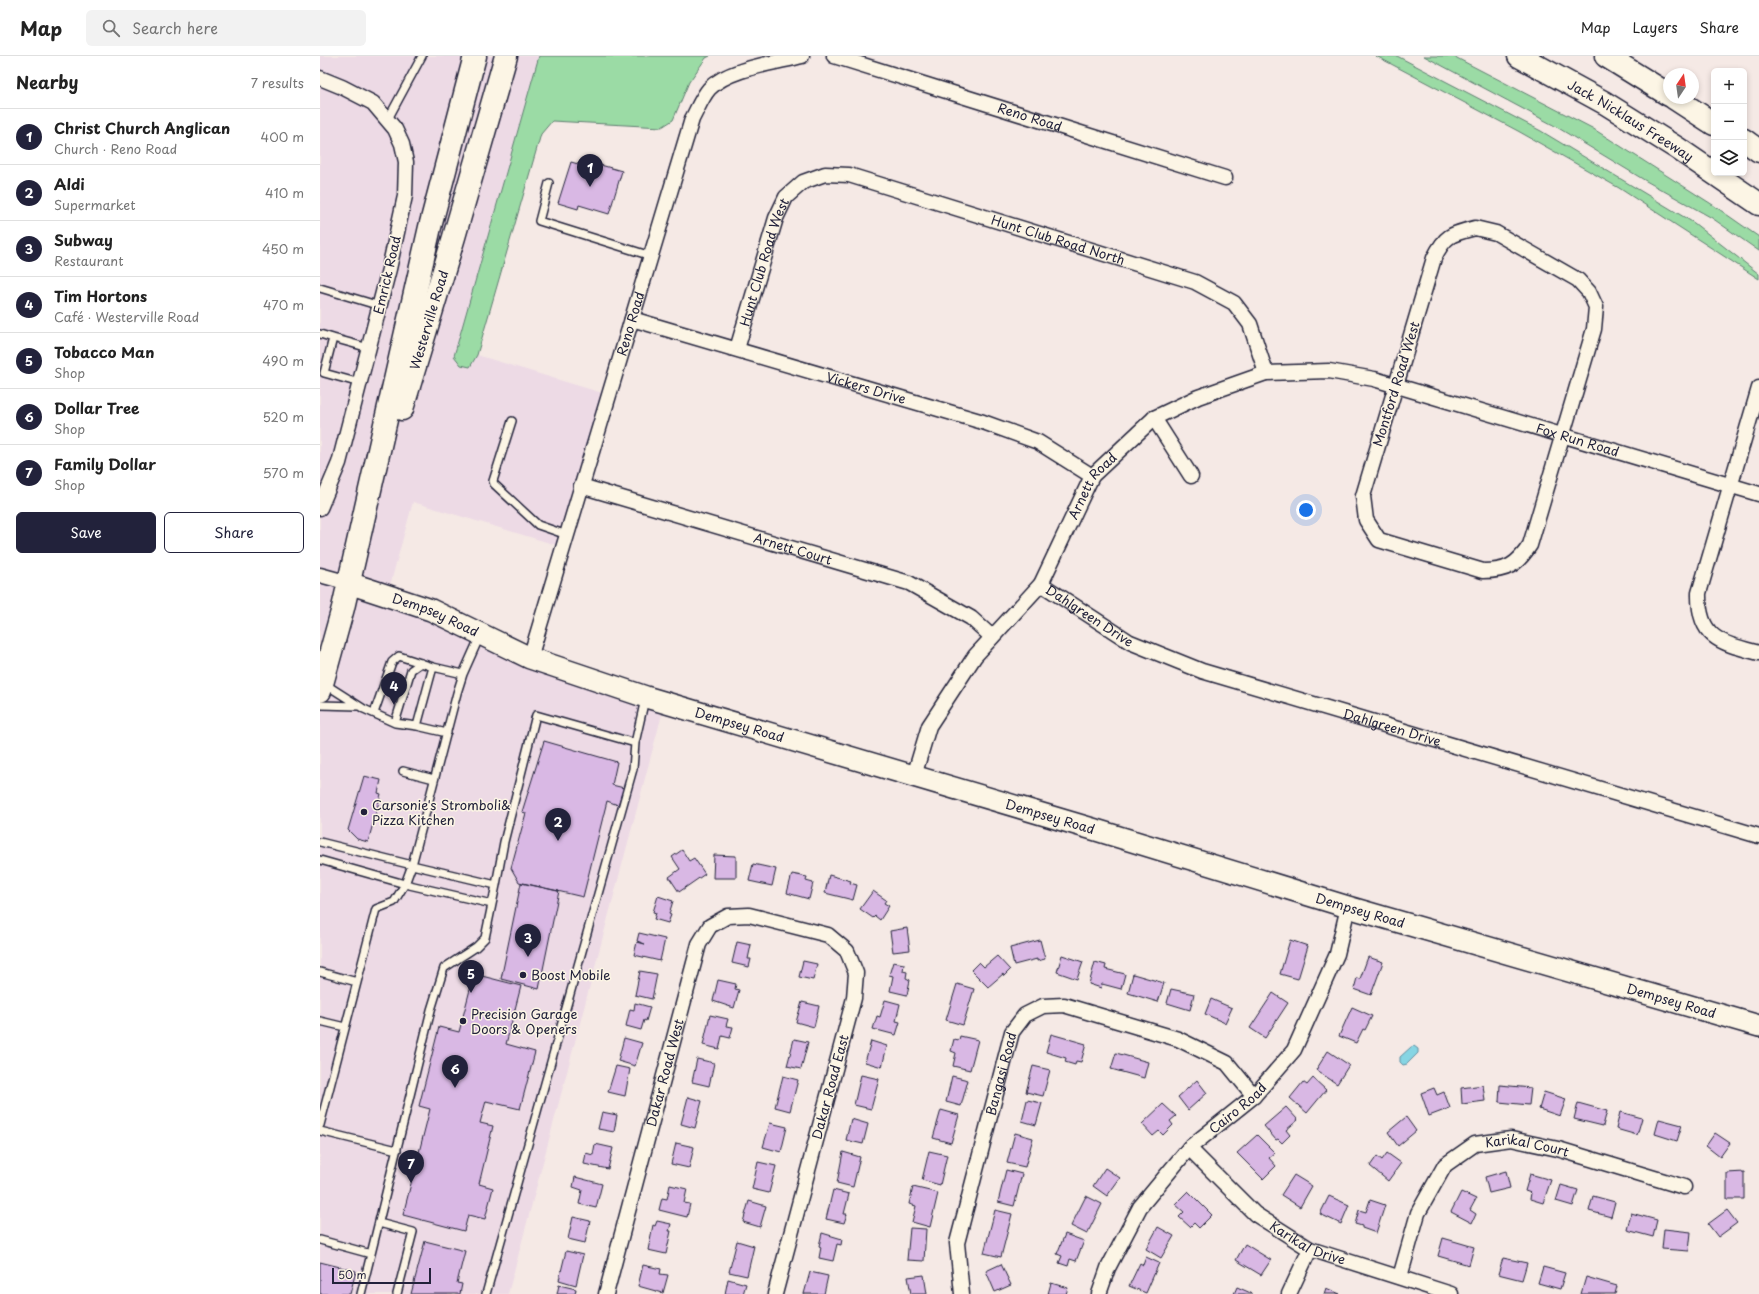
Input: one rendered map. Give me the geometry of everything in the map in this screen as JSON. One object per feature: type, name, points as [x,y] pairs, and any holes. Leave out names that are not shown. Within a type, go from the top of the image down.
[{"type":"main road","name":"Westerville Road","points":[[349,583],[430,227],[475,56]]},
{"type":"main road","name":"Westerville Road","points":[[321,685],[349,583],[454,237],[506,56]]},
{"type":"main road","name":"Jack Nicklaus Freeway","points":[[1520,56],[1605,103],[1677,148],[1759,204]]},
{"type":"main road","points":[[1606,56],[1663,91]]},
{"type":"main road","points":[[1627,56],[1663,82]]},
{"type":"main road","points":[[1683,104],[1711,122]]},
{"type":"main road","points":[[1693,104],[1711,117]]},
{"type":"main road","points":[[1747,144],[1759,152]]},
{"type":"main road","name":"Dempsey Road","points":[[349,583],[431,610],[530,658],[646,697],[1348,907],[1759,1026]]},
{"type":"street","name":"Reno Road","points":[[530,658],[692,119],[708,90],[719,80],[733,74],[802,56]]},
{"type":"street","name":"Reno Road","points":[[834,56],[1225,178]]},
{"type":"street","name":"Emrick Road","points":[[320,78],[342,87],[372,103],[388,119],[402,144],[406,162],[405,196],[380,306],[339,463],[320,508]]},
{"type":"street","name":"Hunt Club Road North","points":[[803,182],[825,174],[849,175],[1195,282],[1234,303],[1250,324],[1266,373]]},
{"type":"street","name":"Hunt Club Road West","points":[[737,349],[776,218],[786,197],[803,182]]},
{"type":"street","name":"Montford Road West","points":[[1475,228],[1496,233],[1578,280],[1589,292],[1596,307],[1594,328],[1530,545],[1522,557],[1511,566],[1498,571],[1483,571],[1379,540],[1366,520],[1363,496],[1395,385],[1434,258],[1441,243],[1455,233],[1475,228]]},
{"type":"street","name":"Vickers Drive","points":[[632,319],[983,422],[1038,442],[1092,476]]},
{"type":"street","name":"Arnett Road","points":[[914,776],[929,726],[974,656],[1041,584],[1092,476],[1154,418],[1198,397],[1266,373],[1329,371],[1374,379],[1395,385]]},
{"type":"street","name":"Fox Run Road","points":[[1395,385],[1759,494]]},
{"type":"street","points":[[1759,388],[1698,593],[1698,609],[1703,624],[1712,636],[1725,644],[1759,653]]},
{"type":"street","points":[[1154,418],[1191,476]]},
{"type":"street","name":"Arnett Court","points":[[581,486],[909,583],[971,618],[992,637]]},
{"type":"street","points":[[320,575],[349,583]]},
{"type":"street","name":"Dahlgreen Drive","points":[[1041,584],[1130,642],[1202,670],[1759,836]]},
{"type":"street","name":"Cairo Road","points":[[1100,1294],[1108,1268],[1140,1207],[1189,1148],[1254,1096],[1294,1050],[1337,954],[1348,907]]},
{"type":"street","name":"Dakar Road West","points":[[606,1294],[699,944],[710,926],[728,916],[749,915],[781,924]]},
{"type":"street","name":"Dakar Road East","points":[[775,1294],[854,998],[856,973],[847,951],[828,935],[781,924]]},
{"type":"street","name":"Bangasi Road","points":[[962,1294],[956,1243],[1012,1032],[1024,1015],[1043,1006],[1064,1005],[1178,1039],[1227,1063],[1254,1096]]},
{"type":"street","name":"Karikal Court","points":[[1400,1277],[1418,1213],[1445,1165],[1475,1144],[1511,1139],[1558,1149],[1684,1187]]},
{"type":"street","name":"Karikal Drive","points":[[1189,1148],[1255,1214],[1310,1249],[1451,1294]]},
{"type":"street","points":[[1289,1294],[1310,1249]]},
{"type":"lane","points":[[388,119],[422,56]]},
{"type":"lane","points":[[549,182],[539,221],[651,256]]},
{"type":"lane","points":[[320,288],[380,306]]},
{"type":"lane","points":[[320,334],[369,348]]},
{"type":"lane","points":[[333,338],[322,372],[360,383]]},
{"type":"lane","points":[[512,421],[493,481],[494,484],[538,526],[567,535]]},
{"type":"lane","points":[[320,1125],[376,909],[394,902],[405,884],[412,865],[463,674],[481,634]]},
{"type":"lane","points":[[374,713],[392,662],[399,656],[421,664],[463,674]]},
{"type":"lane","points":[[395,723],[411,670],[421,664]]},
{"type":"lane","points":[[417,726],[433,667]]},
{"type":"lane","points":[[321,685],[358,706],[395,723],[417,726],[447,733]]},
{"type":"lane","points":[[486,1294],[633,769],[635,743],[646,697]]},
{"type":"lane","points":[[320,705],[358,706]]},
{"type":"lane","points":[[361,1294],[431,1010],[444,968],[476,947],[485,938],[504,842],[536,715],[635,743]]},
{"type":"lane","points":[[403,771],[434,780]]},
{"type":"lane","points":[[320,842],[496,885]]},
{"type":"lane","points":[[320,860],[405,884],[492,904]]},
{"type":"lane","points":[[320,972],[357,982]]},
{"type":"lane","points":[[320,1021],[345,1027]]},
{"type":"lane","points":[[320,1089],[328,1092]]},
{"type":"lane","points":[[320,1131],[397,1150]]},
{"type":"lane","points":[[379,1223],[413,1232],[397,1294]]},
{"type":"lane","points":[[320,1240],[372,1254]]},
{"type":"shaded area","points":[[320,56],[539,56],[454,356],[469,367],[477,355],[609,395],[563,547],[413,502],[386,600],[665,703],[508,1294],[320,1294]]},
{"type":"green space","points":[[539,56],[710,56],[706,58],[689,82],[673,120],[662,127],[552,121],[541,134],[477,355],[470,367],[461,365],[454,356]]},
{"type":"green space","points":[[1376,56],[1397,56],[1541,131],[1694,223],[1759,274],[1759,279],[1619,188],[1518,131]]},
{"type":"green space","points":[[1424,56],[1453,56],[1592,128],[1713,205],[1759,237],[1759,251],[1712,218],[1646,181],[1555,126]]},
{"type":"water","points":[[1414,1046],[1418,1049],[1418,1053],[1407,1064],[1403,1065],[1400,1062],[1400,1057]]},
{"type":"building","points":[[571,162],[596,169],[597,164],[622,171],[609,214],[579,205],[578,209],[558,203]]},
{"type":"building","points":[[544,741],[617,762],[612,785],[624,788],[618,805],[607,801],[583,897],[519,882],[511,868],[526,813],[522,812]]},
{"type":"building","name":"Carsonie's Stromboli& Pizza Kitchen","points":[[364,776],[381,780],[378,793],[381,794],[368,842],[357,839],[348,830]]},
{"type":"building","points":[[682,850],[689,861],[694,858],[705,874],[679,892],[669,877],[680,869],[672,857]]},
{"type":"building","points":[[714,855],[736,856],[736,878],[713,878]]},
{"type":"building","points":[[753,864],[776,869],[772,886],[749,881]]},
{"type":"building","points":[[792,874],[807,877],[806,881],[813,883],[809,899],[787,893]]},
{"type":"building","points":[[829,875],[851,881],[850,883],[857,885],[853,900],[825,893]]},
{"type":"building","points":[[521,883],[559,891],[539,989],[501,979]]},
{"type":"building","points":[[873,891],[886,900],[884,903],[889,906],[880,920],[875,916],[873,918],[860,909]]},
{"type":"building","points":[[658,896],[673,901],[668,923],[654,919],[656,913],[653,912]]},
{"type":"building","points":[[907,928],[910,950],[893,952],[890,931]]},
{"type":"building","points":[[639,933],[665,939],[660,961],[634,955],[637,942],[645,944],[637,941]]},
{"type":"building","points":[[1040,940],[1045,959],[1037,961],[1037,959],[1014,965],[1010,948]]},
{"type":"building","points":[[1290,940],[1308,946],[1298,979],[1280,974]]},
{"type":"building","points":[[737,942],[751,945],[748,959],[751,959],[749,967],[732,963]]},
{"type":"building","points":[[1062,955],[1083,962],[1077,979],[1057,972]]},
{"type":"building","points":[[997,956],[1010,970],[988,987],[971,970],[979,962],[984,967]]},
{"type":"building","points":[[1368,957],[1383,962],[1371,995],[1354,989],[1357,978],[1360,979]]},
{"type":"building","points":[[803,961],[817,964],[813,980],[799,977]]},
{"type":"building","points":[[893,962],[904,964],[903,971],[907,972],[906,978],[910,980],[907,995],[890,991],[893,976],[889,975]]},
{"type":"building","points":[[1095,962],[1106,965],[1105,969],[1125,974],[1121,989],[1102,984],[1101,988],[1089,984]]},
{"type":"building","points":[[640,971],[657,974],[652,999],[635,995]]},
{"type":"building","points":[[474,974],[521,986],[506,1044],[535,1052],[520,1109],[486,1101],[480,1123],[493,1126],[479,1184],[493,1188],[485,1219],[468,1215],[464,1231],[403,1215],[430,1109],[419,1106],[439,1027],[459,1032]]},
{"type":"building","points":[[1133,974],[1164,983],[1158,1002],[1128,993]]},
{"type":"building","points":[[718,980],[736,984],[735,989],[739,990],[734,1008],[713,1001]]},
{"type":"building","points":[[957,984],[974,989],[963,1025],[946,1020]]},
{"type":"building","points":[[1171,989],[1194,994],[1190,1010],[1167,1003]]},
{"type":"building","points":[[1273,993],[1288,1003],[1265,1038],[1250,1028]]},
{"type":"building","points":[[1211,999],[1232,1008],[1225,1023],[1205,1014]]},
{"type":"building","points":[[885,1000],[900,1004],[896,1021],[900,1022],[896,1035],[873,1029],[877,1016],[880,1017]]},
{"type":"building","points":[[802,1002],[819,1006],[814,1027],[796,1022]]},
{"type":"building","points":[[635,1003],[650,1007],[646,1021],[644,1020],[641,1030],[626,1026],[630,1009],[634,1010]]},
{"type":"building","points":[[1352,1007],[1372,1016],[1356,1043],[1339,1036]]},
{"type":"building","points":[[710,1015],[728,1019],[726,1026],[733,1027],[730,1038],[722,1036],[719,1049],[703,1045]]},
{"type":"building","points":[[1051,1034],[1086,1044],[1081,1062],[1076,1061],[1075,1065],[1065,1062],[1066,1058],[1046,1052]]},
{"type":"building","points":[[960,1036],[978,1040],[970,1070],[953,1066],[956,1053],[951,1051],[954,1039],[959,1040]]},
{"type":"building","points":[[624,1038],[642,1043],[635,1066],[618,1061]]},
{"type":"building","points":[[794,1039],[808,1042],[801,1069],[787,1066]]},
{"type":"building","points":[[871,1041],[887,1046],[882,1067],[865,1062]]},
{"type":"building","points":[[1328,1051],[1349,1065],[1337,1084],[1316,1070]]},
{"type":"building","points":[[1116,1053],[1148,1062],[1144,1078],[1111,1069]]},
{"type":"building","points":[[697,1059],[714,1063],[709,1086],[692,1082]]},
{"type":"building","points":[[616,1066],[630,1069],[625,1096],[608,1092]]},
{"type":"building","points":[[1033,1066],[1050,1070],[1043,1096],[1026,1092]]},
{"type":"building","points":[[861,1075],[879,1079],[871,1109],[854,1105]]},
{"type":"building","points":[[783,1076],[798,1080],[790,1111],[775,1107]]},
{"type":"building","points":[[952,1076],[968,1080],[961,1106],[946,1102]]},
{"type":"building","points":[[1313,1078],[1326,1090],[1307,1113],[1290,1098],[1303,1082],[1307,1085]]},
{"type":"building","points":[[1197,1080],[1207,1093],[1188,1110],[1178,1097]]},
{"type":"building","points":[[1483,1085],[1485,1101],[1462,1104],[1461,1088]]},
{"type":"building","points":[[1500,1085],[1531,1088],[1529,1105],[1499,1102]]},
{"type":"building","points":[[1434,1088],[1437,1095],[1444,1092],[1450,1108],[1429,1116],[1421,1093]]},
{"type":"building","points":[[1544,1092],[1566,1099],[1560,1116],[1539,1109]]},
{"type":"building","points":[[688,1097],[702,1101],[695,1128],[681,1124]]},
{"type":"building","points":[[1027,1100],[1042,1103],[1036,1125],[1022,1121]]},
{"type":"building","points":[[1578,1103],[1607,1111],[1603,1126],[1574,1119]]},
{"type":"building","points":[[1163,1104],[1176,1116],[1170,1121],[1173,1125],[1163,1135],[1159,1131],[1153,1136],[1142,1124]]},
{"type":"building","points":[[1286,1107],[1298,1120],[1286,1130],[1290,1135],[1282,1143],[1278,1139],[1276,1140],[1264,1126]]},
{"type":"building","points":[[941,1110],[959,1115],[951,1143],[933,1138]]},
{"type":"building","points":[[602,1112],[617,1115],[614,1132],[598,1129]]},
{"type":"building","points":[[1620,1112],[1642,1118],[1637,1135],[1616,1129]]},
{"type":"building","points":[[1406,1117],[1416,1131],[1398,1146],[1388,1132]]},
{"type":"building","points":[[851,1119],[868,1124],[863,1144],[846,1140]]},
{"type":"building","points":[[1659,1119],[1682,1125],[1677,1141],[1655,1134]]},
{"type":"building","points":[[770,1123],[787,1127],[781,1152],[763,1147]]},
{"type":"building","points":[[1015,1133],[1033,1138],[1025,1167],[1007,1163]]},
{"type":"building","points":[[1715,1133],[1730,1143],[1720,1157],[1706,1146]]},
{"type":"building","points":[[1257,1135],[1275,1153],[1269,1158],[1276,1166],[1263,1179],[1237,1153]]},
{"type":"building","points":[[676,1143],[694,1147],[689,1168],[671,1164]]},
{"type":"building","points":[[595,1144],[613,1148],[608,1169],[584,1164],[586,1153],[593,1155]]},
{"type":"building","points":[[929,1151],[947,1155],[940,1185],[922,1180]]},
{"type":"building","points":[[843,1152],[860,1157],[853,1187],[837,1183]]},
{"type":"building","points":[[1387,1153],[1401,1163],[1388,1181],[1370,1166],[1377,1156],[1382,1160]]},
{"type":"building","points":[[758,1162],[776,1166],[769,1193],[752,1189]]},
{"type":"building","points":[[1105,1168],[1120,1178],[1107,1196],[1093,1186]]},
{"type":"building","points":[[1006,1170],[1022,1174],[1014,1206],[998,1202]]},
{"type":"building","points":[[1506,1171],[1510,1188],[1489,1193],[1485,1177]]},
{"type":"building","points":[[1744,1172],[1744,1199],[1727,1199],[1727,1173]]},
{"type":"building","points":[[1530,1174],[1551,1180],[1543,1203],[1530,1199],[1531,1193],[1525,1191]]},
{"type":"building","points":[[1294,1175],[1312,1186],[1300,1207],[1281,1195]]},
{"type":"building","points":[[575,1177],[602,1184],[596,1208],[579,1204],[582,1190],[573,1187]]},
{"type":"building","points":[[670,1185],[687,1189],[684,1203],[690,1204],[687,1217],[659,1210],[662,1198],[667,1199]]},
{"type":"building","points":[[1561,1185],[1578,1190],[1573,1206],[1556,1201]]},
{"type":"building","points":[[913,1187],[938,1193],[930,1227],[912,1222],[916,1206],[909,1204]]},
{"type":"building","points":[[833,1190],[849,1194],[844,1214],[847,1214],[844,1223],[826,1219]]},
{"type":"building","points":[[1188,1191],[1212,1215],[1199,1228],[1194,1223],[1190,1227],[1179,1217],[1184,1212],[1175,1204]]},
{"type":"building","points":[[1461,1192],[1476,1199],[1470,1210],[1476,1214],[1472,1223],[1451,1212]]},
{"type":"building","points":[[1086,1196],[1102,1204],[1087,1234],[1071,1226]]},
{"type":"building","points":[[1329,1196],[1349,1205],[1341,1224],[1320,1214]]},
{"type":"building","points":[[1593,1196],[1615,1202],[1611,1217],[1589,1211]]},
{"type":"building","points":[[1370,1200],[1385,1205],[1376,1233],[1355,1224],[1359,1210],[1366,1212]]},
{"type":"building","points":[[749,1201],[766,1206],[760,1227],[743,1222]]},
{"type":"building","points":[[995,1210],[1012,1214],[1001,1257],[984,1253]]},
{"type":"building","points":[[1727,1210],[1737,1223],[1718,1237],[1708,1224]]},
{"type":"building","points":[[1631,1213],[1657,1220],[1653,1237],[1627,1230]]},
{"type":"building","points":[[573,1217],[590,1221],[585,1243],[568,1239]]},
{"type":"building","points":[[657,1221],[671,1224],[666,1254],[648,1250],[653,1225],[655,1226]]},
{"type":"building","points":[[1158,1227],[1174,1236],[1161,1258],[1146,1249]]},
{"type":"building","points":[[910,1228],[926,1229],[924,1261],[907,1260]]},
{"type":"building","points":[[1664,1229],[1691,1232],[1689,1251],[1662,1249]]},
{"type":"building","points":[[822,1233],[842,1239],[841,1245],[837,1244],[833,1261],[819,1258],[821,1247],[819,1246]]},
{"type":"building","points":[[1065,1234],[1084,1241],[1076,1261],[1070,1259],[1068,1266],[1059,1263],[1062,1256],[1057,1254]]},
{"type":"building","points":[[1443,1238],[1474,1247],[1469,1265],[1438,1256]]},
{"type":"building","points":[[425,1241],[465,1251],[457,1283],[462,1284],[460,1294],[411,1294]]},
{"type":"building","points":[[737,1241],[754,1246],[747,1276],[729,1272]]},
{"type":"building","points":[[1245,1244],[1271,1260],[1261,1275],[1236,1260]]},
{"type":"building","points":[[566,1251],[583,1255],[576,1285],[559,1280]]},
{"type":"building","points":[[1146,1257],[1159,1263],[1146,1293],[1129,1286],[1140,1263],[1143,1265]]},
{"type":"building","points":[[1503,1258],[1527,1263],[1522,1280],[1498,1274]]},
{"type":"building","points":[[320,1262],[356,1271],[350,1294],[320,1294]]},
{"type":"building","points":[[1001,1264],[1011,1285],[995,1292],[986,1271]]},
{"type":"building","points":[[643,1265],[661,1269],[660,1274],[668,1275],[663,1293],[638,1286]]},
{"type":"building","points":[[1543,1267],[1565,1273],[1560,1289],[1538,1283]]},
{"type":"building","points":[[810,1272],[828,1276],[824,1294],[804,1294]]},
{"type":"building","points":[[924,1275],[927,1294],[911,1294],[908,1277]]},
{"type":"building","points":[[1586,1277],[1617,1286],[1615,1294],[1581,1294]]},
{"type":"building","points":[[728,1279],[746,1284],[743,1294],[725,1294]]},
{"type":"building","points":[[1051,1283],[1068,1288],[1066,1294],[1048,1294]]},
{"type":"building","points":[[559,1285],[576,1289],[575,1294],[557,1294]]},
{"type":"building","points":[[1237,1287],[1253,1294],[1234,1294]]},
{"type":"building","points":[[1326,1288],[1340,1294],[1324,1294]]},
{"type":"place","name":"Christ Church Anglican","points":[[590,187]]},
{"type":"place","name":"Tim Hortons","points":[[394,705]]},
{"type":"place","name":"Carsonie's Stromboli& Pizza Kitchen","points":[[364,812]]},
{"type":"place","name":"Aldi","points":[[558,841]]},
{"type":"place","name":"Subway","points":[[528,957]]},
{"type":"place","name":"Boost Mobile","points":[[523,975]]},
{"type":"place","name":"Tobacco Man","points":[[471,993]]},
{"type":"place","name":"Precision Garage Doors & Openers","points":[[463,1021]]},
{"type":"place","name":"Dollar Tree","points":[[455,1088]]},
{"type":"place","name":"Family Dollar","points":[[411,1183]]}]
